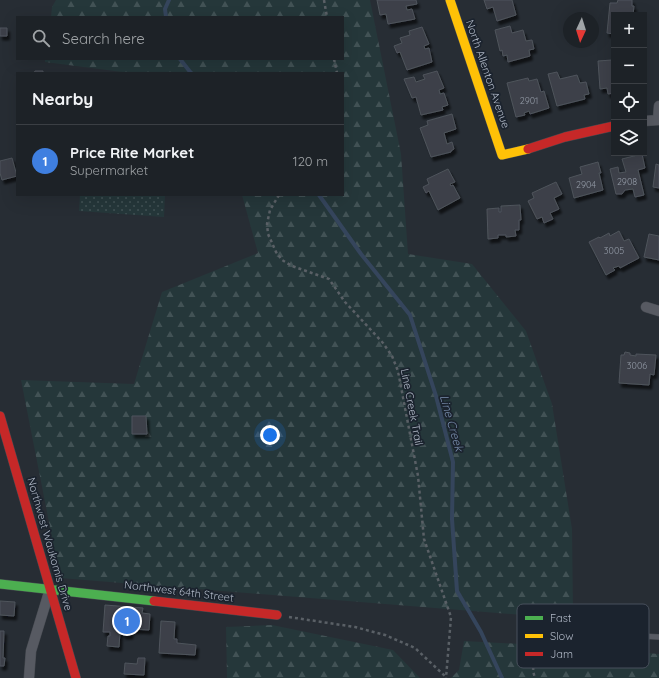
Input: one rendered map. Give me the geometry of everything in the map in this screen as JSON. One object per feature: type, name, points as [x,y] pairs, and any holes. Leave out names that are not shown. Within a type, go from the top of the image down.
[{"type":"street","name":"North Allenton Avenue","points":[[450,0],[502,155],[523,151],[565,137],[611,127]]},
{"type":"street","points":[[647,121],[659,120],[659,106]]},
{"type":"street","points":[[646,307],[659,311]]},
{"type":"street","name":"Northwest Waukomis Drive","points":[[0,416],[76,678]]},
{"type":"street","name":"Northwest 64th Street","points":[[0,584],[50,588],[277,615]]},
{"type":"street","points":[[29,678],[31,651],[50,588]]},
{"type":"lane","points":[[649,636],[659,637]]},
{"type":"path","points":[[324,0],[327,16]]},
{"type":"path","points":[[334,60],[336,72]]},
{"type":"path","name":"Line Creek Trail","points":[[278,196],[270,210],[267,224],[268,234],[276,252],[282,260],[292,266],[329,279],[345,302],[383,343],[392,356],[398,371],[418,476],[424,539],[451,617],[446,678]]},
{"type":"path","points":[[277,615],[355,627],[385,635],[415,648],[446,678]]},
{"type":"path","points":[[533,668],[535,678]]},
{"type":"green space","points":[[56,0],[370,0],[401,154],[408,254],[472,264],[526,331],[552,404],[572,529],[573,604],[517,604],[517,615],[60,578],[21,380],[134,384],[162,292],[258,253],[242,196],[344,196],[344,72],[122,72],[45,62],[45,60],[344,60],[344,16],[51,16],[52,7]]},
{"type":"green space","points":[[80,196],[165,196],[164,217],[79,211]]},
{"type":"green space","points":[[272,625],[393,650],[420,678],[227,678],[226,627]]},
{"type":"green space","points":[[464,641],[517,644],[517,668],[649,668],[649,653],[659,654],[659,678],[451,678],[459,670]]},
{"type":"building","points":[[377,0],[416,0],[417,4],[406,6],[407,10],[412,9],[415,19],[388,24],[386,14],[380,15]]},
{"type":"building","points":[[484,0],[512,0],[516,15],[497,21],[493,7],[487,9]]},
{"type":"building","points":[[618,0],[632,0],[632,6],[634,6],[633,12],[611,12],[611,34],[607,33],[610,3],[617,3]]},
{"type":"building","points":[[510,26],[512,33],[523,30],[526,41],[532,40],[534,49],[529,50],[530,56],[508,62],[507,55],[503,56],[502,50],[500,51],[495,30]]},
{"type":"building","points":[[422,27],[429,44],[424,46],[425,49],[429,48],[432,62],[407,70],[400,52],[397,53],[394,46],[402,43],[400,38],[410,35],[409,31]]},
{"type":"building","points":[[0,28],[7,28],[7,36],[0,36]]},
{"type":"building","points":[[611,60],[611,94],[608,94],[607,88],[600,89],[598,61]]},
{"type":"building","points":[[437,71],[444,88],[439,90],[440,94],[444,93],[448,105],[442,107],[443,110],[421,115],[416,97],[412,98],[404,79],[414,77],[416,82],[425,79],[423,75]]},
{"type":"building","points":[[557,72],[560,79],[577,75],[580,83],[586,82],[589,94],[584,95],[585,99],[557,106],[548,74]]},
{"type":"building","points":[[528,78],[529,81],[537,79],[541,92],[544,91],[549,108],[530,114],[529,111],[524,113],[525,115],[516,117],[507,83]]},
{"type":"building","points":[[452,114],[456,129],[444,133],[447,144],[452,142],[454,149],[451,152],[431,157],[420,128],[428,125],[427,121]]},
{"type":"building","points":[[634,156],[642,156],[645,168],[638,170],[644,195],[635,197],[633,189],[625,190],[622,194],[616,194],[610,169],[618,167],[619,173],[626,172],[622,159]]},
{"type":"building","points":[[12,158],[16,176],[2,180],[0,173],[0,161]]},
{"type":"building","points":[[598,162],[603,190],[574,198],[569,178],[582,174],[580,167]]},
{"type":"building","points":[[656,164],[659,165],[659,188],[653,187]]},
{"type":"building","points":[[448,169],[455,182],[450,184],[451,186],[453,185],[460,198],[438,210],[429,191],[426,193],[423,187],[429,184],[427,179]]},
{"type":"building","points":[[556,182],[562,194],[554,198],[559,209],[550,213],[553,219],[544,223],[542,217],[537,219],[528,201],[534,198],[532,193]]},
{"type":"building","points":[[520,205],[521,220],[519,220],[519,230],[515,230],[516,236],[506,237],[506,235],[498,235],[498,238],[488,239],[487,209],[499,208],[499,212],[501,212],[501,206]]},
{"type":"building","points":[[619,231],[624,241],[629,239],[639,258],[620,268],[619,266],[613,268],[615,270],[606,275],[589,242],[609,233],[610,236]]},
{"type":"building","points":[[649,234],[659,236],[659,260],[644,257]]},
{"type":"building","points":[[625,352],[636,356],[636,354],[656,355],[654,375],[650,374],[649,385],[619,383],[621,355],[624,355]]},
{"type":"building","points":[[132,416],[146,416],[147,434],[132,434]]},
{"type":"building","points":[[0,601],[15,602],[14,616],[0,615]]},
{"type":"building","points":[[105,605],[143,608],[142,613],[150,614],[149,630],[131,629],[130,635],[123,635],[123,632],[120,632],[119,647],[107,646],[110,632],[103,632]]},
{"type":"building","points":[[161,621],[175,622],[174,639],[177,639],[177,643],[196,645],[195,655],[159,653]]},
{"type":"building","points":[[0,631],[4,631],[4,666],[0,666]]},
{"type":"building","points":[[138,658],[145,658],[144,675],[124,674],[125,663],[137,664]]},
{"type":"waterway","name":"Line Creek","points":[[166,16],[165,9],[169,0]]},
{"type":"waterway","name":"Line Creek","points":[[181,60],[190,72]]},
{"type":"waterway","name":"Line Creek","points":[[320,196],[361,254],[410,315],[436,396],[453,462],[452,519],[457,591],[481,632],[502,678]]},
{"type":"traffic: fast","points":[[0,584],[154,601]]},
{"type":"traffic: slow","points":[[450,0],[502,155],[528,149]]},
{"type":"traffic: jam","points":[[528,149],[565,137],[611,127]]},
{"type":"traffic: jam","points":[[0,416],[76,678]]},
{"type":"traffic: jam","points":[[154,601],[277,615]]},
{"type":"place","name":"Price Rite Market","points":[[127,621]]}]
